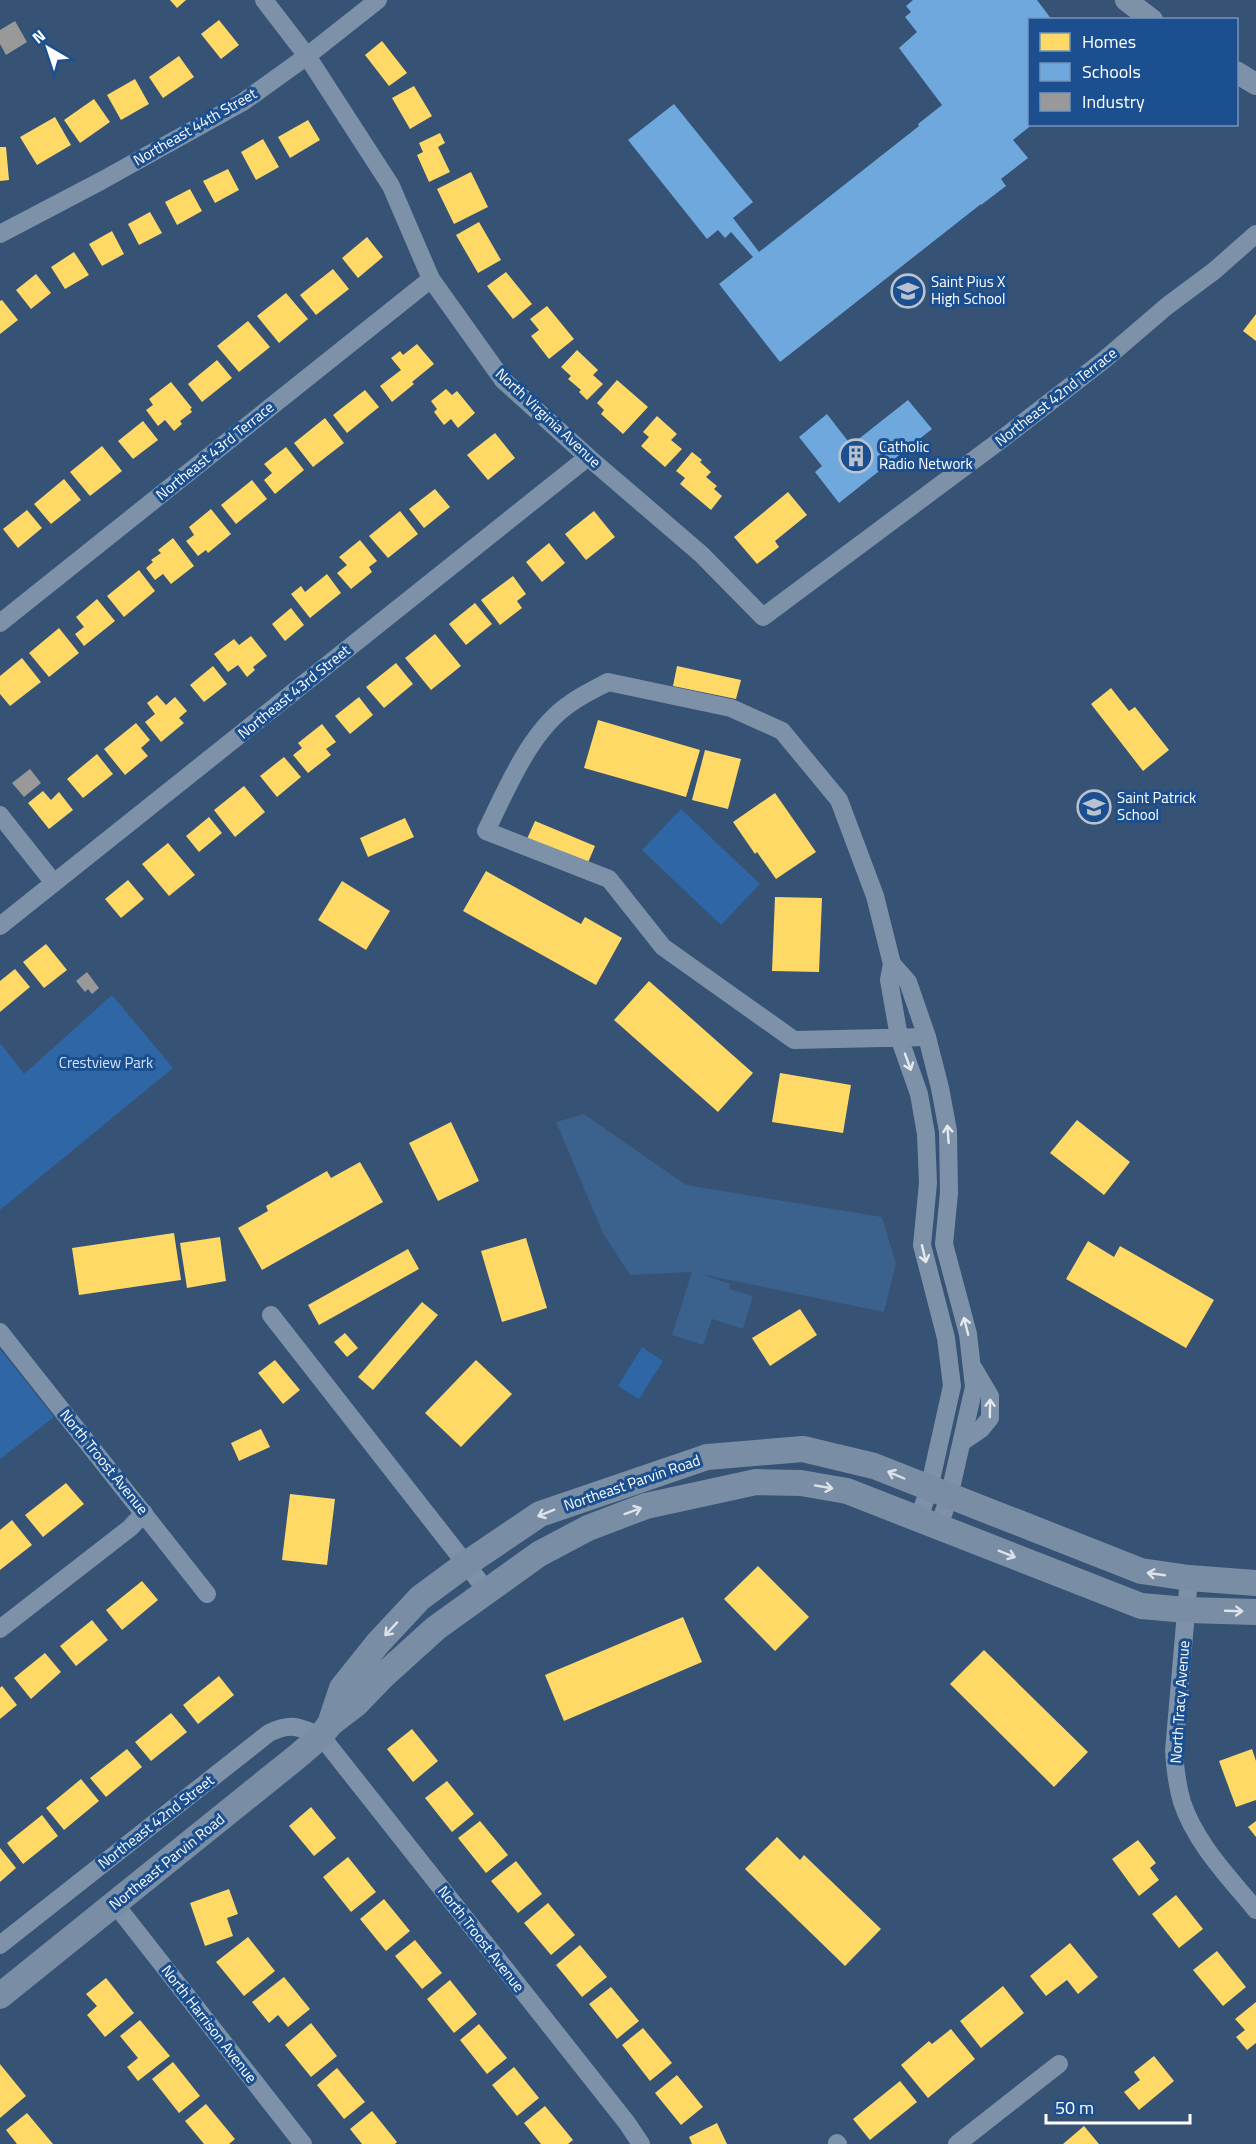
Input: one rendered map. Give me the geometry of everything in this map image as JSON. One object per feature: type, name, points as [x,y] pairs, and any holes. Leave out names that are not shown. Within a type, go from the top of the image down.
[{"type":"main road","name":"Northeast Parvin Road","points":[[325,1730],[342,1688],[378,1643],[420,1598],[466,1564],[540,1514],[707,1457],[803,1449],[874,1466],[1141,1571],[1189,1578],[1256,1583]]},
{"type":"main road","name":"Northeast Parvin Road","points":[[0,1996],[356,1704],[436,1628],[539,1554],[588,1528],[646,1506],[756,1482],[801,1483],[847,1491],[1141,1605],[1187,1610],[1256,1612]]},
{"type":"street","name":"North Virginia Avenue","points":[[264,0],[307,56],[391,186],[431,279],[503,380],[588,457],[702,554],[763,617]]},
{"type":"street","name":"Northeast 44th Street","points":[[0,234],[101,182],[243,102],[307,56],[378,0]]},
{"type":"street","points":[[1126,0],[1149,18]]},
{"type":"street","points":[[1238,73],[1256,84]]},
{"type":"street","name":"Northeast 42nd Terrace","points":[[763,617],[1023,423],[1214,271],[1256,234]]},
{"type":"street","name":"Northeast 43rd Terrace","points":[[0,623],[431,279]]},
{"type":"street","name":"Northeast 43rd Street","points":[[0,926],[588,457]]},
{"type":"street","points":[[927,1037],[899,1037],[794,1040],[663,947],[609,879],[486,831],[511,781],[540,732],[569,704],[608,682],[730,708],[782,731],[839,800],[875,896],[892,964],[889,980],[899,1037],[919,1094],[926,1134],[927,1183],[922,1245],[946,1338],[952,1386],[943,1426],[939,1493]]},
{"type":"street","points":[[0,815],[54,883]]},
{"type":"street","points":[[892,964],[908,982],[927,1037],[940,1088],[948,1131],[949,1193],[944,1244],[968,1334],[972,1365],[990,1396],[990,1419],[981,1429],[963,1436],[929,1522]]},
{"type":"street","points":[[271,1315],[487,1591]]},
{"type":"street","name":"North Troost Avenue","points":[[0,1332],[207,1593]]},
{"type":"street","points":[[943,1426],[963,1436]]},
{"type":"street","points":[[0,1629],[130,1528],[144,1513]]},
{"type":"street","name":"North Tracy Avenue","points":[[1189,1578],[1174,1751],[1176,1777],[1182,1802],[1192,1826],[1206,1848],[1256,1910]]},
{"type":"street","name":"Northeast 42nd Street","points":[[0,1946],[268,1733],[283,1726],[325,1730]]},
{"type":"street","name":"North Troost Avenue","points":[[325,1730],[641,2144]]},
{"type":"street","name":"North Harrison Avenue","points":[[115,1904],[303,2144]]},
{"type":"street","points":[[957,2144],[1059,2064]]},
{"type":"green space","points":[[681,809],[760,884],[721,925],[642,850]]},
{"type":"green space","name":"Crestview Park","points":[[112,995],[173,1068],[0,1210],[0,1043],[24,1074]]},
{"type":"green space","points":[[642,1347],[663,1361],[639,1399],[618,1386]]},
{"type":"green space","points":[[0,1349],[54,1417],[0,1459]]},
{"type":"shaded area","points":[[584,1114],[686,1185],[882,1217],[896,1264],[884,1312],[701,1274],[730,1284],[729,1289],[753,1296],[743,1329],[712,1319],[703,1345],[672,1335],[692,1272],[630,1275],[603,1233],[556,1122]]},
{"type":"building: Homes","points":[[170,0],[186,0],[177,8]]},
{"type":"building: Homes","points":[[219,20],[239,45],[221,59],[201,34]]},
{"type":"building: Homes","points":[[382,41],[407,73],[389,86],[365,55]]},
{"type":"building: Homes","points":[[179,56],[194,77],[163,98],[149,77]]},
{"type":"building: Homes","points":[[135,79],[149,104],[121,120],[107,95]]},
{"type":"building: Homes","points":[[414,86],[432,116],[410,129],[392,98]]},
{"type":"building: Homes","points":[[94,99],[110,122],[80,143],[64,120]]},
{"type":"building: Homes","points":[[55,117],[71,145],[37,165],[20,137]]},
{"type":"building: Homes","points":[[308,120],[320,140],[290,158],[278,137]]},
{"type":"building: Homes","points":[[440,133],[445,143],[438,147],[450,172],[429,182],[417,155],[423,152],[419,143]]},
{"type":"building: Homes","points":[[263,139],[279,167],[256,180],[241,152]]},
{"type":"building: Homes","points":[[0,147],[6,147],[9,180],[0,181]]},
{"type":"building: Homes","points":[[228,169],[239,190],[215,203],[203,181]]},
{"type":"building: Homes","points":[[471,172],[488,207],[454,224],[437,189]]},
{"type":"building: Homes","points":[[190,189],[202,211],[177,225],[165,202]]},
{"type":"building: Homes","points":[[150,212],[162,233],[139,245],[128,224]]},
{"type":"building: Homes","points":[[479,222],[501,260],[478,273],[456,235]]},
{"type":"building: Homes","points":[[112,231],[124,254],[102,266],[89,244]]},
{"type":"building: Homes","points":[[367,237],[383,257],[358,278],[342,258]]},
{"type":"building: Homes","points":[[74,252],[89,275],[65,289],[51,267]]},
{"type":"building: Homes","points":[[333,269],[349,289],[316,315],[300,295]]},
{"type":"building: Homes","points":[[506,272],[532,304],[513,319],[487,286]]},
{"type":"building: Homes","points":[[36,274],[51,293],[31,309],[16,290]]},
{"type":"building: Homes","points":[[286,293],[308,319],[279,343],[257,316]]},
{"type":"building: Homes","points":[[2,300],[18,320],[0,334],[0,301]]},
{"type":"building: Homes","points":[[547,306],[574,339],[549,359],[531,336],[539,330],[530,319]]},
{"type":"building: Homes","points":[[1256,314],[1256,341],[1243,331]]},
{"type":"building: Homes","points":[[248,321],[270,347],[239,372],[217,346]]},
{"type":"building: Homes","points":[[417,344],[434,364],[392,402],[380,386],[401,370],[391,358],[400,351],[403,355]]},
{"type":"building: Homes","points":[[577,350],[598,370],[593,375],[603,384],[587,400],[579,392],[581,390],[568,379],[571,376],[561,367]]},
{"type":"building: Homes","points":[[217,360],[232,378],[202,402],[188,384]]},
{"type":"building: Homes","points":[[617,380],[648,407],[623,434],[601,414],[604,410],[597,403]]},
{"type":"building: Homes","points":[[171,382],[192,408],[190,409],[192,412],[180,421],[182,424],[174,431],[165,420],[158,426],[146,410],[153,405],[149,399]]},
{"type":"building: Homes","points":[[446,389],[452,395],[457,391],[475,413],[458,428],[451,419],[444,425],[434,412],[437,409],[431,401]]},
{"type":"building: Homes","points":[[365,390],[379,407],[347,433],[333,415]]},
{"type":"building: Homes","points":[[657,416],[677,434],[671,440],[682,449],[665,467],[641,446],[649,437],[643,432]]},
{"type":"building: Homes","points":[[325,418],[344,443],[313,467],[294,443]]},
{"type":"building: Homes","points":[[143,421],[158,440],[133,459],[118,441]]},
{"type":"building: Homes","points":[[495,433],[515,458],[488,480],[467,455]]},
{"type":"building: Homes","points":[[102,446],[122,471],[90,496],[70,472]]},
{"type":"building: Homes","points":[[286,447],[304,470],[275,494],[264,480],[272,473],[264,464]]},
{"type":"building: Homes","points":[[692,452],[711,472],[706,477],[717,486],[714,489],[722,496],[711,510],[680,484],[685,478],[676,471]]},
{"type":"building: Homes","points":[[64,479],[81,500],[51,524],[34,504]]},
{"type":"building: Homes","points":[[252,480],[267,499],[236,524],[221,505]]},
{"type":"building: Homes","points":[[435,489],[450,507],[424,528],[409,509]]},
{"type":"building: Homes","points":[[788,492],[807,515],[775,541],[779,547],[757,564],[734,537]]},
{"type":"building: Homes","points":[[211,509],[231,534],[208,553],[206,550],[198,556],[186,541],[194,535],[189,527]]},
{"type":"building: Homes","points":[[27,510],[42,528],[18,548],[3,529]]},
{"type":"building: Homes","points":[[400,511],[418,534],[388,558],[369,536]]},
{"type":"building: Homes","points":[[594,511],[615,537],[586,560],[565,534]]},
{"type":"building: Homes","points":[[173,538],[194,566],[171,584],[163,574],[155,580],[146,568],[153,562],[151,560],[161,553],[158,550]]},
{"type":"building: Homes","points":[[360,540],[377,561],[369,567],[372,572],[351,589],[337,573],[347,565],[339,557]]},
{"type":"building: Homes","points":[[549,543],[565,563],[542,582],[526,562]]},
{"type":"building: Homes","points":[[139,570],[155,591],[124,617],[107,596]]},
{"type":"building: Homes","points":[[327,574],[341,593],[310,618],[291,594],[301,586],[305,592]]},
{"type":"building: Homes","points":[[513,576],[526,594],[517,601],[522,608],[500,625],[481,600]]},
{"type":"building: Homes","points":[[97,599],[115,621],[84,646],[75,634],[84,627],[76,617]]},
{"type":"building: Homes","points":[[475,603],[492,624],[466,645],[449,624]]},
{"type":"building: Homes","points":[[291,608],[304,625],[285,641],[272,624]]},
{"type":"building: Homes","points":[[59,628],[79,653],[49,677],[29,653]]},
{"type":"building: Homes","points":[[435,634],[461,666],[431,690],[405,658]]},
{"type":"building: Homes","points":[[251,636],[267,656],[253,667],[255,670],[247,677],[238,665],[228,672],[214,654],[234,639],[239,645]]},
{"type":"building: Homes","points":[[22,658],[41,682],[10,706],[0,694],[0,676]]},
{"type":"building: Homes","points":[[396,663],[413,684],[384,708],[366,687]]},
{"type":"building: Homes","points":[[213,666],[227,684],[204,702],[190,685]]},
{"type":"building: Homes","points":[[677,666],[741,680],[736,699],[673,686]]},
{"type":"building: Homes","points":[[1111,688],[1129,711],[1135,707],[1169,750],[1143,771],[1091,704]]},
{"type":"building: Homes","points":[[157,695],[166,705],[175,697],[187,711],[179,718],[184,723],[161,742],[145,722],[155,714],[147,703]]},
{"type":"building: Homes","points":[[359,697],[373,715],[350,734],[335,716]]},
{"type":"building: Homes","points":[[598,720],[700,750],[686,797],[584,768]]},
{"type":"building: Homes","points":[[136,723],[150,740],[141,748],[148,756],[125,775],[104,749]]},
{"type":"building: Homes","points":[[322,724],[336,742],[326,749],[331,755],[308,773],[293,755],[302,748],[298,743]]},
{"type":"building: Homes","points":[[705,750],[741,759],[728,809],[692,800]]},
{"type":"building: Homes","points":[[97,754],[113,774],[83,798],[67,779]]},
{"type":"building: Homes","points":[[284,757],[301,777],[277,797],[260,776]]},
{"type":"building: Homes","points":[[244,786],[265,812],[235,837],[214,810]]},
{"type":"building: Homes","points":[[43,791],[51,800],[59,792],[73,810],[49,829],[28,803]]},
{"type":"building: Homes","points":[[775,793],[816,852],[776,879],[733,822]]},
{"type":"building: Homes","points":[[209,817],[222,833],[199,852],[186,836]]},
{"type":"building: Homes","points":[[405,818],[414,837],[368,857],[360,838]]},
{"type":"building: Homes","points":[[535,821],[595,846],[587,865],[527,839]]},
{"type":"building: Homes","points":[[168,843],[195,875],[169,896],[142,864]]},
{"type":"building: Homes","points":[[486,871],[581,924],[585,917],[622,938],[596,985],[463,911]]},
{"type":"building: Homes","points":[[128,880],[144,899],[121,918],[105,899]]},
{"type":"building: Homes","points":[[342,881],[390,911],[366,950],[318,920]]},
{"type":"building: Homes","points":[[775,897],[822,898],[819,972],[772,971]]},
{"type":"building: Homes","points":[[46,944],[67,970],[44,988],[23,962]]},
{"type":"building: Homes","points":[[15,969],[30,987],[0,1012],[0,981]]},
{"type":"building: Homes","points":[[649,981],[753,1073],[718,1112],[614,1020]]},
{"type":"building: Homes","points":[[780,1073],[851,1085],[843,1133],[772,1122]]},
{"type":"building: Homes","points":[[1077,1120],[1130,1162],[1104,1195],[1050,1153]]},
{"type":"building: Homes","points":[[451,1122],[479,1181],[438,1201],[409,1143]]},
{"type":"building: Homes","points":[[360,1162],[383,1202],[262,1270],[238,1228],[268,1211],[266,1206],[327,1171],[331,1178]]},
{"type":"building: Homes","points":[[174,1233],[181,1280],[79,1295],[72,1248]]},
{"type":"building: Homes","points":[[220,1237],[226,1281],[187,1288],[180,1243]]},
{"type":"building: Homes","points":[[526,1238],[547,1308],[502,1322],[481,1251]]},
{"type":"building: Homes","points":[[1088,1241],[1114,1257],[1120,1246],[1214,1300],[1186,1348],[1066,1279]]},
{"type":"building: Homes","points":[[408,1249],[419,1269],[319,1325],[308,1305]]},
{"type":"building: Homes","points":[[422,1302],[438,1315],[373,1390],[358,1377]]},
{"type":"building: Homes","points":[[800,1309],[817,1335],[770,1366],[752,1338]]},
{"type":"building: Homes","points":[[345,1333],[358,1348],[347,1357],[334,1342]]},
{"type":"building: Homes","points":[[275,1360],[300,1390],[283,1404],[258,1373]]},
{"type":"building: Homes","points":[[476,1360],[512,1394],[461,1447],[425,1413]]},
{"type":"building: Homes","points":[[261,1429],[270,1447],[239,1461],[231,1443]]},
{"type":"building: Homes","points":[[66,1483],[84,1504],[43,1537],[25,1515]]},
{"type":"building: Homes","points":[[290,1494],[335,1499],[327,1565],[282,1560]]},
{"type":"building: Homes","points":[[12,1520],[32,1545],[0,1570],[0,1530]]},
{"type":"building: Homes","points":[[758,1566],[809,1617],[775,1651],[724,1599]]},
{"type":"building: Homes","points":[[142,1581],[158,1600],[122,1630],[106,1610]]},
{"type":"building: Homes","points":[[683,1617],[702,1662],[564,1721],[545,1675]]},
{"type":"building: Homes","points":[[92,1620],[108,1640],[76,1666],[60,1646]]},
{"type":"building: Homes","points":[[984,1650],[1088,1752],[1054,1787],[950,1684]]},
{"type":"building: Homes","points":[[45,1653],[61,1672],[31,1699],[14,1678]]},
{"type":"building: Homes","points":[[219,1676],[234,1695],[198,1724],[183,1705]]},
{"type":"building: Homes","points":[[2,1686],[17,1705],[0,1719],[0,1688]]},
{"type":"building: Homes","points":[[171,1713],[187,1732],[151,1761],[135,1742]]},
{"type":"building: Homes","points":[[412,1729],[438,1761],[413,1782],[387,1749]]},
{"type":"building: Homes","points":[[127,1749],[142,1767],[106,1797],[90,1778]]},
{"type":"building: Homes","points":[[1252,1749],[1256,1761],[1256,1800],[1236,1807],[1219,1761]]},
{"type":"building: Homes","points":[[81,1779],[99,1801],[64,1830],[46,1808]]},
{"type":"building: Homes","points":[[447,1781],[474,1814],[452,1832],[425,1798]]},
{"type":"building: Homes","points":[[311,1807],[336,1838],[314,1856],[289,1826]]},
{"type":"building: Homes","points":[[42,1815],[58,1836],[23,1864],[7,1843]]},
{"type":"building: Homes","points":[[480,1821],[508,1855],[486,1873],[458,1838]]},
{"type":"building: Homes","points":[[1256,1821],[1256,1837],[1248,1827]]},
{"type":"building: Homes","points":[[777,1837],[800,1860],[804,1855],[881,1929],[845,1966],[745,1869]]},
{"type":"building: Homes","points":[[1138,1840],[1156,1863],[1150,1868],[1159,1880],[1139,1896],[1112,1859]]},
{"type":"building: Homes","points":[[0,1848],[16,1868],[0,1882]]},
{"type":"building: Homes","points":[[348,1857],[376,1892],[351,1912],[323,1877]]},
{"type":"building: Homes","points":[[516,1861],[542,1894],[518,1913],[491,1881]]},
{"type":"building: Homes","points":[[229,1889],[238,1914],[227,1918],[233,1936],[205,1946],[190,1903]]},
{"type":"building: Homes","points":[[1176,1895],[1203,1929],[1179,1948],[1152,1914]]},
{"type":"building: Homes","points":[[384,1899],[410,1931],[386,1951],[360,1919]]},
{"type":"building: Homes","points":[[548,1903],[575,1935],[551,1955],[524,1923]]},
{"type":"building: Homes","points":[[248,1937],[275,1971],[244,1996],[216,1962]]},
{"type":"building: Homes","points":[[415,1940],[442,1973],[422,1989],[395,1956]]},
{"type":"building: Homes","points":[[1070,1943],[1098,1977],[1078,1994],[1067,1980],[1046,1996],[1030,1976]]},
{"type":"building: Homes","points":[[580,1945],[607,1977],[582,1997],[556,1965]]},
{"type":"building: Homes","points":[[1217,1951],[1246,1987],[1223,2006],[1193,1970]]},
{"type":"building: Homes","points":[[284,1977],[310,2009],[288,2027],[278,2015],[269,2023],[252,2002]]},
{"type":"building: Homes","points":[[106,1978],[134,2013],[105,2037],[87,2015],[97,2006],[86,1994]]},
{"type":"building: Homes","points":[[450,1980],[477,2014],[454,2033],[427,1999]]},
{"type":"building: Homes","points":[[1003,1986],[1024,2013],[981,2048],[960,2021]]},
{"type":"building: Homes","points":[[611,1987],[639,2021],[617,2039],[589,2004]]},
{"type":"building: Homes","points":[[1256,2002],[1256,2043],[1247,2050],[1236,2037],[1245,2030],[1235,2019]]},
{"type":"building: Homes","points":[[140,2020],[170,2056],[138,2081],[127,2067],[138,2058],[120,2036]]},
{"type":"building: Homes","points":[[311,2023],[337,2056],[311,2077],[285,2045]]},
{"type":"building: Homes","points":[[479,2024],[507,2058],[487,2074],[460,2040]]},
{"type":"building: Homes","points":[[643,2028],[672,2063],[650,2081],[622,2045]]},
{"type":"building: Homes","points":[[951,2029],[975,2059],[928,2098],[901,2065],[929,2041],[932,2044]]},
{"type":"building: Homes","points":[[1154,2056],[1174,2081],[1139,2110],[1124,2092],[1140,2080],[1134,2072]]},
{"type":"building: Homes","points":[[173,2062],[200,2096],[179,2113],[152,2079]]},
{"type":"building: Homes","points":[[0,2064],[26,2096],[0,2118]]},
{"type":"building: Homes","points":[[514,2067],[539,2098],[517,2116],[492,2085]]},
{"type":"building: Homes","points":[[337,2068],[365,2102],[344,2119],[317,2085]]},
{"type":"building: Homes","points":[[677,2075],[703,2107],[681,2125],[655,2093]]},
{"type":"building: Homes","points":[[900,2081],[917,2102],[870,2140],[853,2119]]},
{"type":"building: Homes","points":[[206,2104],[235,2139],[229,2144],[204,2144],[185,2121]]},
{"type":"building: Homes","points":[[545,2106],[573,2140],[568,2144],[541,2144],[524,2123]]},
{"type":"building: Homes","points":[[372,2111],[397,2142],[395,2144],[362,2144],[350,2129]]},
{"type":"building: Homes","points":[[27,2113],[53,2144],[17,2144],[6,2130]]},
{"type":"building: Homes","points":[[717,2123],[727,2144],[692,2144],[689,2137]]},
{"type":"building: Homes","points":[[1084,2126],[1099,2144],[1063,2144]]},
{"type":"building: Schools","points":[[913,0],[1037,0],[1050,18],[1028,18],[1028,126],[1030,126],[1013,140],[1028,158],[1001,179],[1006,186],[780,362],[719,284],[753,257],[731,232],[725,238],[718,230],[707,239],[628,140],[674,104],[753,202],[733,218],[759,252],[919,126],[918,124],[942,105],[899,48],[917,32],[905,17],[911,12],[906,6]]},
{"type":"building: Schools","name":"Catholic Radio Network","points":[[908,400],[932,429],[839,503],[815,472],[822,466],[799,437],[827,414],[851,445]]},
{"type":"building: Industry","points":[[15,21],[27,42],[6,55],[0,44],[0,30]]},
{"type":"building: Industry","points":[[30,769],[41,783],[24,797],[12,783]]},
{"type":"building: Industry","points":[[87,972],[99,988],[92,994],[88,989],[85,992],[76,981]]},
{"type":"place","name":"Saint Pius X High School","points":[[908,291]]},
{"type":"place","name":"Catholic Radio Network","points":[[856,456]]},
{"type":"place","name":"Saint Patrick School","points":[[1094,807]]}]
